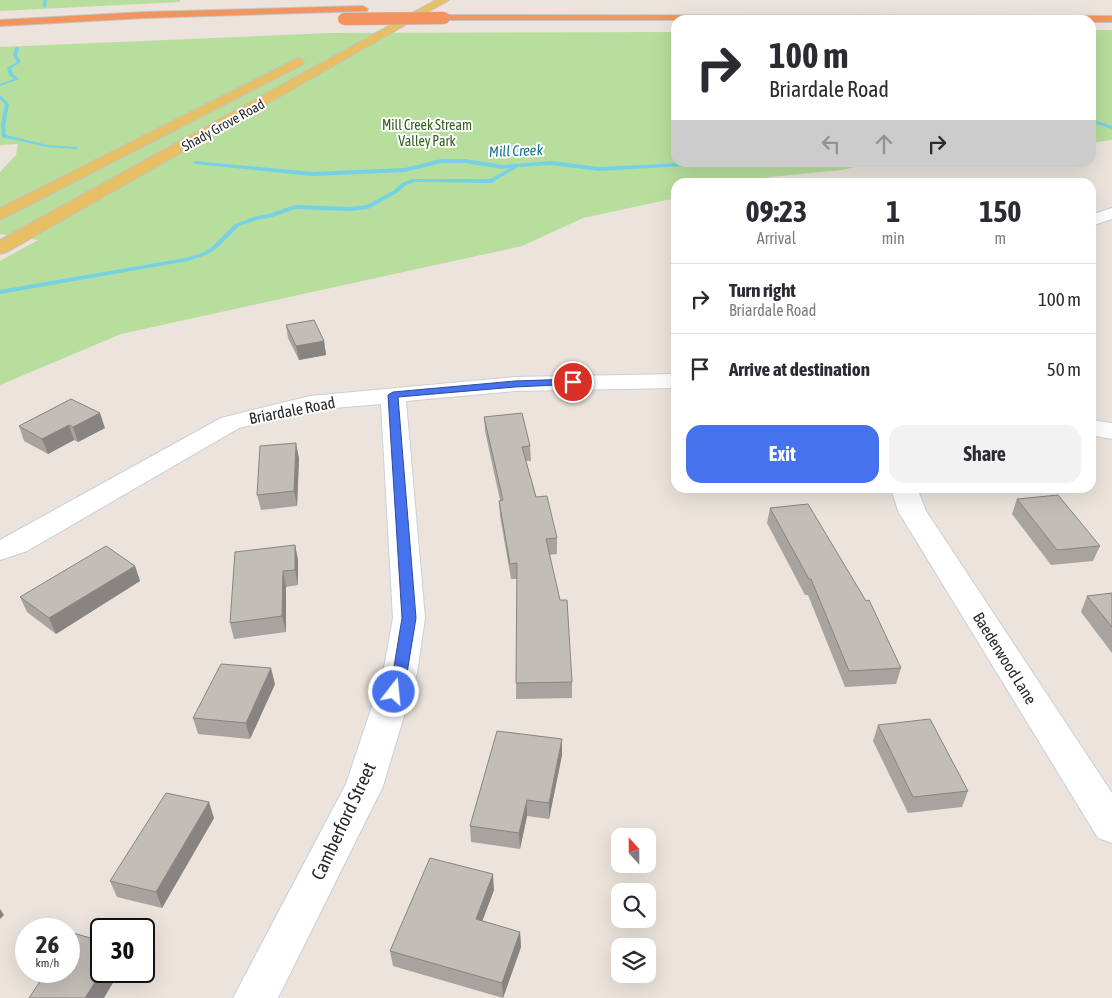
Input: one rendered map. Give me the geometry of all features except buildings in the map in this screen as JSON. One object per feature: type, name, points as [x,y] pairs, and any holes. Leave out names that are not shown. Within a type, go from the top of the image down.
[{"type":"highway","points":[[0,23],[155,15],[363,9],[1112,9]]},
{"type":"highway","points":[[0,33],[344,19],[671,18]]},
{"type":"highway","points":[[1096,18],[1112,18]]},
{"type":"main road","points":[[354,33],[416,0]]},
{"type":"main road","name":"Shady Grove Road","points":[[0,248],[444,0]]},
{"type":"main road","name":"Shady Grove Road","points":[[0,215],[310,56]]},
{"type":"street","points":[[1096,218],[1112,213]]},
{"type":"street","name":"Briardale Road","points":[[0,550],[17,544],[230,423],[310,403],[393,395],[515,384],[671,381]]},
{"type":"street","name":"Camberford Street","points":[[255,998],[364,786],[400,673],[409,618],[393,395]]},
{"type":"street","points":[[1096,428],[1112,431]]},
{"type":"street","name":"Baederwood Lane","points":[[906,493],[912,511],[1112,826]]},
{"type":"green space","points":[[0,0],[180,0],[180,1],[0,11]]},
{"type":"green space","points":[[1096,30],[1112,30],[1112,140],[1096,142]]},
{"type":"green space","name":"Mill Creek Stream Valley Park","points":[[671,32],[671,167],[855,167],[765,178],[671,178],[671,199],[583,218],[522,246],[121,334],[0,385],[0,261],[38,240],[0,234],[0,172],[16,155],[18,144],[0,145],[0,47],[330,33]]},
{"type":"waterway","name":"Mill Creek","points":[[45,0],[45,7]]},
{"type":"waterway","name":"Mill Creek","points":[[0,85],[17,79],[11,75],[9,68],[19,62],[15,55],[17,48]]},
{"type":"waterway","name":"Mill Creek","points":[[0,96],[7,104],[3,125],[4,136],[47,146],[76,148]]},
{"type":"waterway","name":"Mill Creek","points":[[1096,122],[1112,128]]},
{"type":"waterway","name":"Mill Creek","points":[[196,162],[312,174],[405,170],[441,161],[466,161],[502,167],[551,163],[599,169],[671,166]]},
{"type":"waterway","points":[[0,292],[186,260],[204,254],[214,248],[237,225],[295,207],[349,209],[368,207],[395,192],[404,184],[414,180],[491,181],[516,167]]},
{"type":"route","points":[[394,692],[400,673],[409,618],[393,395],[515,384],[573,382]]}]
